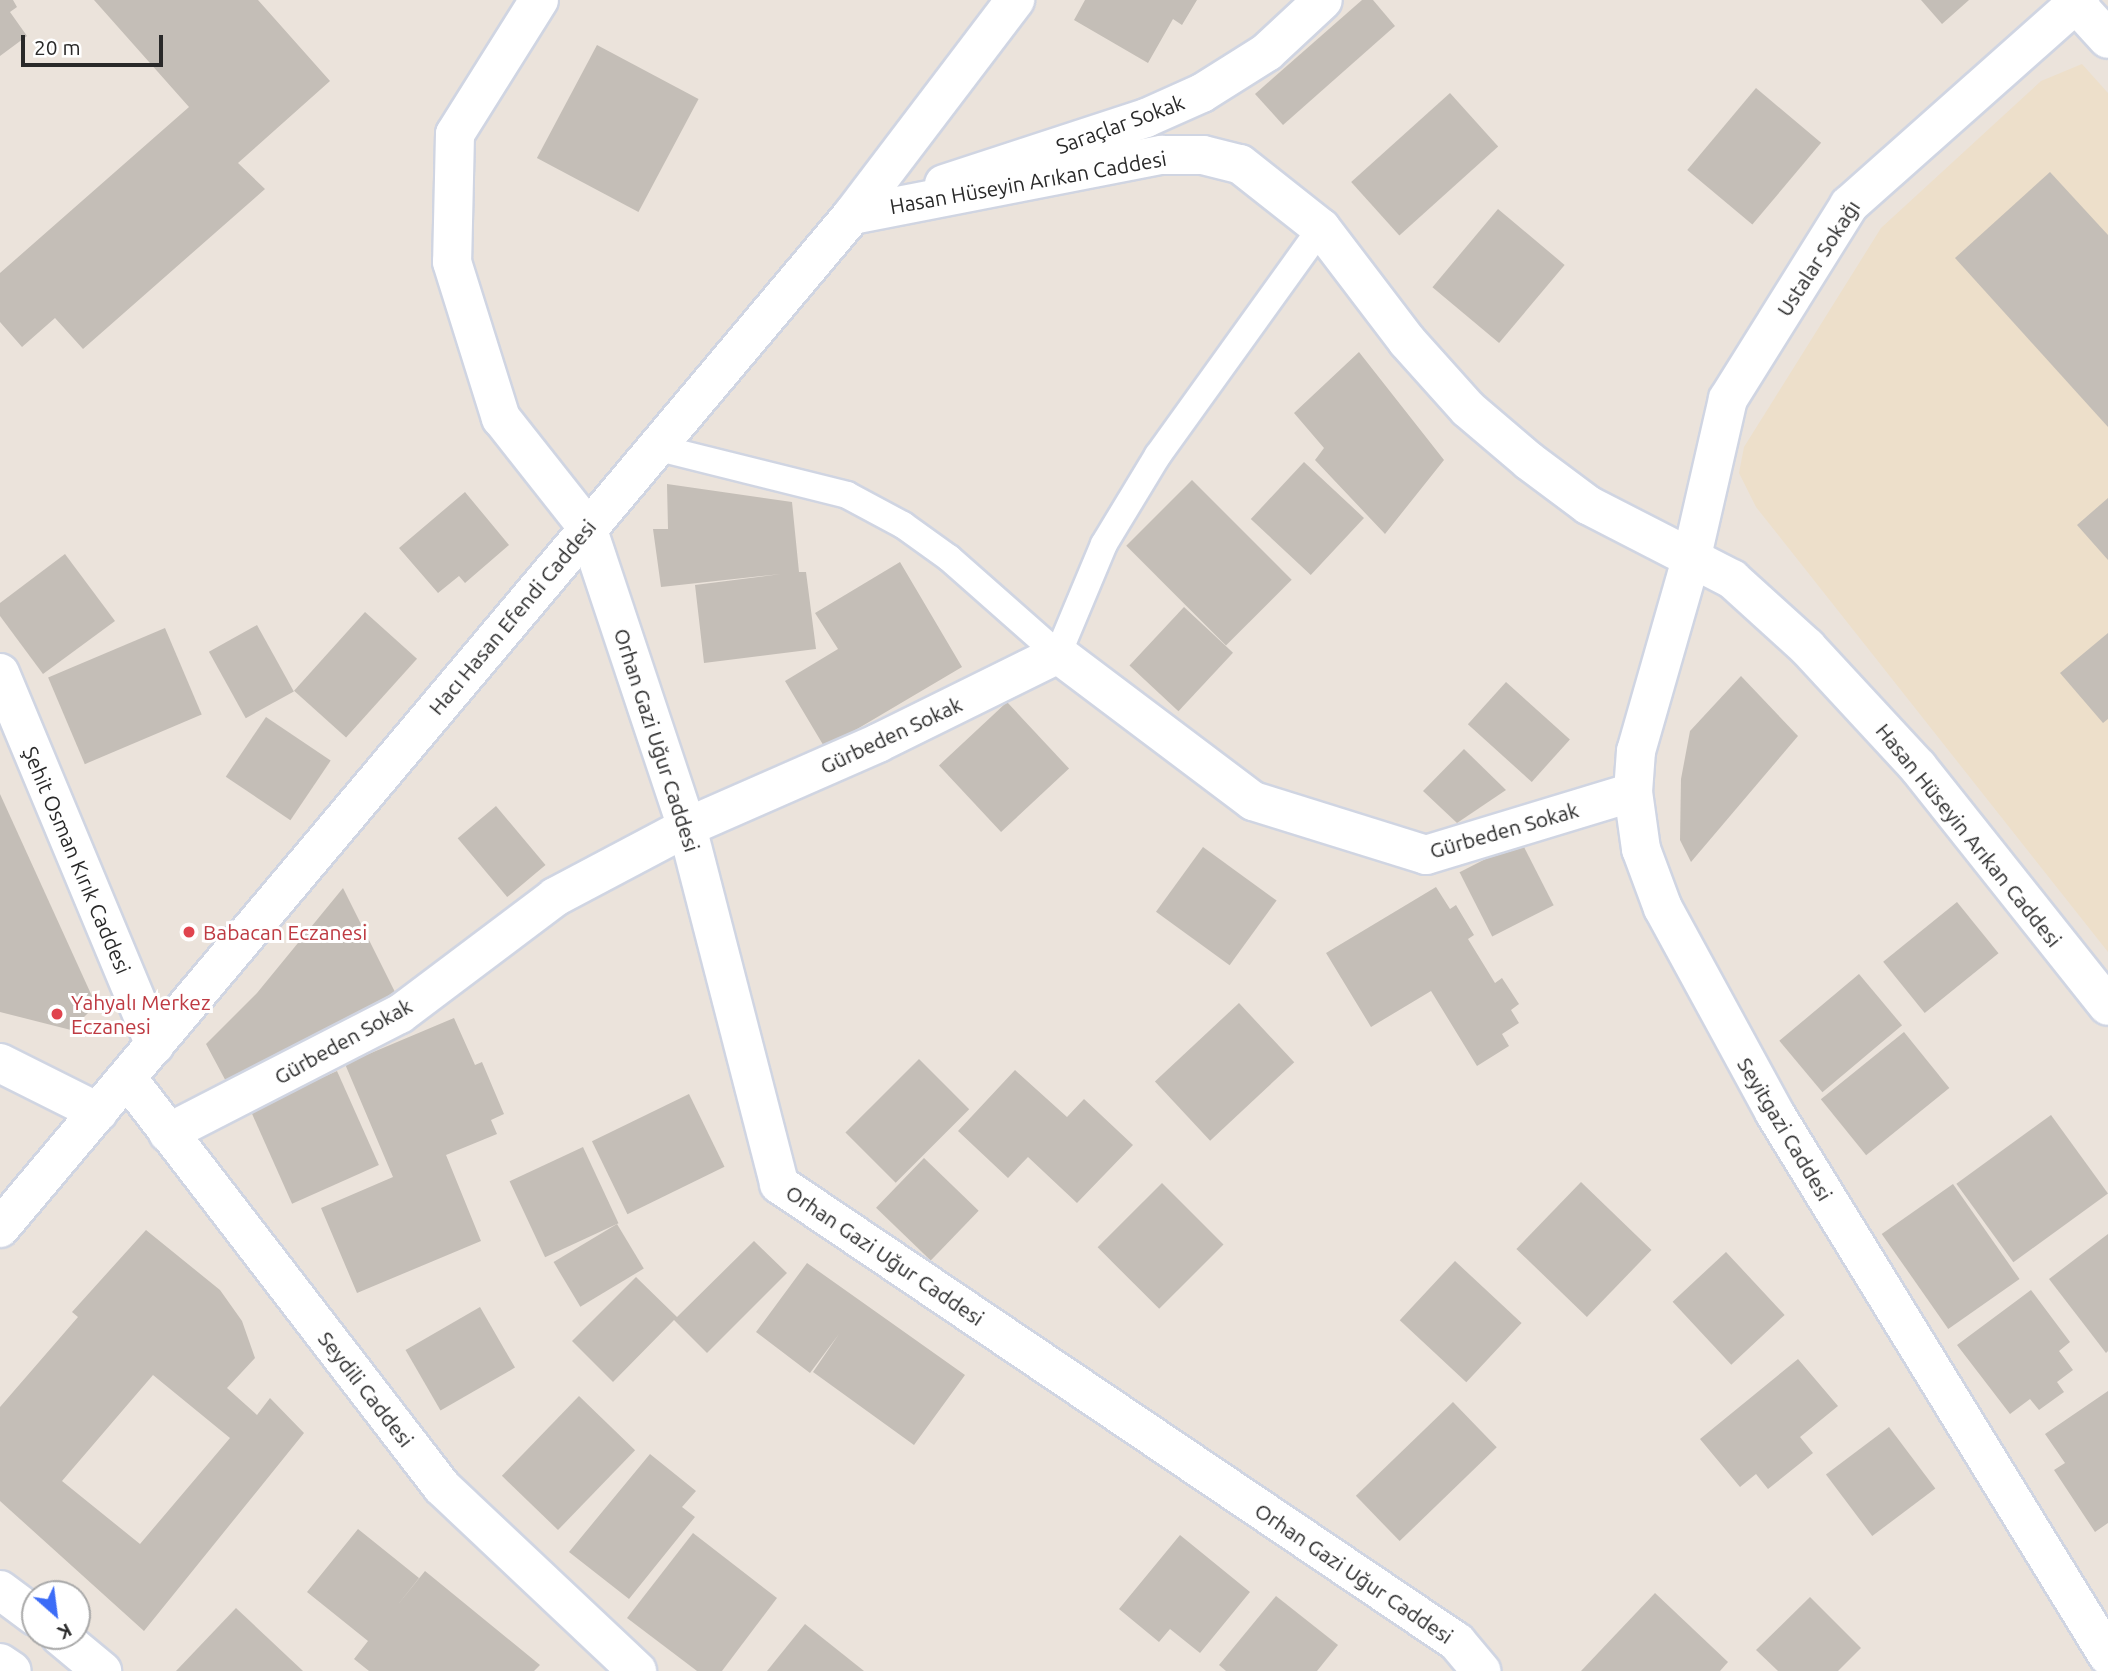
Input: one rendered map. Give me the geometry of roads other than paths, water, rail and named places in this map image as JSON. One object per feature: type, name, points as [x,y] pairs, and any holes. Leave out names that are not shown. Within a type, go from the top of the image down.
[{"type":"street","name":"Orhan Gazi Uğur Caddesi","points":[[539,0],[455,134],[452,262],[501,418],[587,527],[687,827],[779,1184],[1457,1642],[1481,1671]]},
{"type":"street","name":"Hacı Hasan Efendi Caddesi","points":[[0,1228],[852,215],[1015,0]]},
{"type":"street","name":"Saraçlar Sokak","points":[[852,215],[1146,118],[1202,93],[1267,52],[1324,0]]},
{"type":"street","points":[[2078,2],[2108,39]]},
{"type":"street","name":"Ustalar Sokağı","points":[[1692,556],[1728,399],[1849,205],[2078,2]]},
{"type":"street","name":"Hasan Hüseyin Arıkan Caddesi","points":[[852,215],[1162,155],[1203,155],[1240,164],[1321,228],[1407,341],[1468,410],[1588,505],[1692,556],[1757,599],[1918,767],[2108,1006]]},
{"type":"street","name":"Seyitgazi Caddesi","points":[[1692,556],[1636,751],[1633,792],[1641,849],[1663,908],[1717,1013],[2043,1556],[2108,1656]]},
{"type":"street","name":"Gürbeden Sokak","points":[[168,1133],[400,1014],[555,897],[687,827],[878,743],[1058,654],[1253,801],[1426,855],[1633,792]]},
{"type":"street","name":"Şehit Osman Kırık Caddesi","points":[[0,674],[155,1045]]},
{"type":"street","points":[[0,1063],[98,1112]]},
{"type":"street","name":"Seydili Caddesi","points":[[127,1078],[442,1487],[637,1671]]},
{"type":"street","points":[[0,1590],[21,1606]]},
{"type":"street","points":[[77,1650],[102,1671]]},
{"type":"street","points":[[0,1662],[12,1671]]},
{"type":"lane","points":[[655,447],[847,495],[902,525],[949,558],[1058,654],[1104,544],[1158,455],[1321,228]]},
{"type":"place","name":"Babacan Eczanesi","points":[[189,932]]},
{"type":"place","name":"Yahyalı Merkez Eczanesi","points":[[57,1014]]}]
